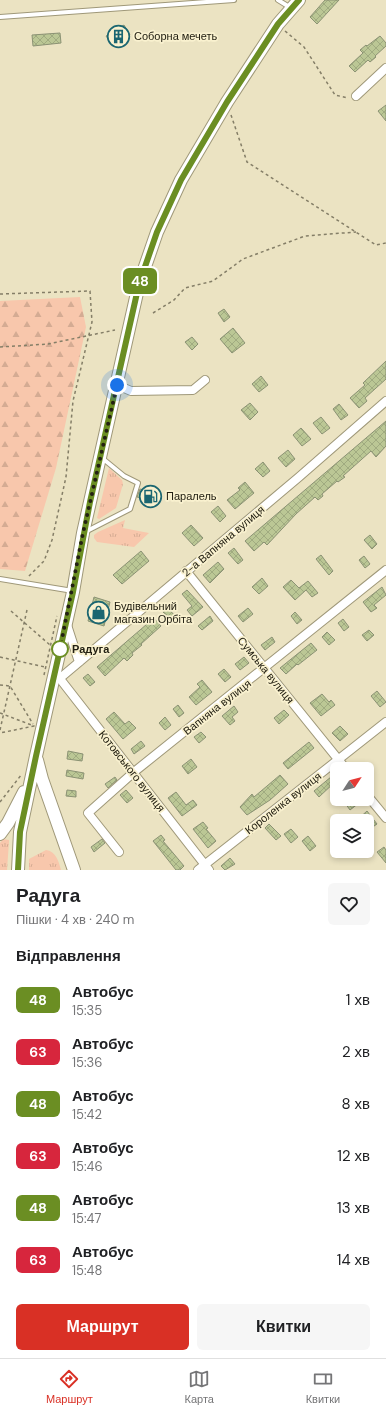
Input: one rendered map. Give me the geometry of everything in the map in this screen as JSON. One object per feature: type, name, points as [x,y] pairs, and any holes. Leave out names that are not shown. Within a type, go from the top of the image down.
[{"type":"main road","points":[[18,870],[20,832],[53,673],[62,618],[73,592],[83,533],[139,284],[157,232],[181,180],[227,102],[278,24],[295,4]]},
{"type":"main road","points":[[0,834],[17,808],[36,756]]},
{"type":"main road","points":[[36,756],[42,779],[74,870]]},
{"type":"street","points":[[356,96],[386,68]]},
{"type":"street","points":[[117,385],[131,391],[193,390],[205,380]]},
{"type":"street","name":"2-а Вапняна вулиця","points":[[53,673],[79,662],[299,477],[386,401]]},
{"type":"street","name":"Вапняна вулиця","points":[[119,852],[88,813],[134,772],[386,570]]},
{"type":"street","name":"Сумська вулиця","points":[[186,571],[338,760]]},
{"type":"street","points":[[62,618],[79,662]]},
{"type":"street","name":"Котовського вулиця","points":[[53,673],[134,772],[204,868]]},
{"type":"street","name":"Короленка вулиця","points":[[204,868],[386,722]]},
{"type":"street","points":[[374,803],[386,818]]},
{"type":"lane","points":[[0,17],[234,0]]},
{"type":"lane","points":[[278,0],[295,4]]},
{"type":"lane","points":[[83,533],[130,509],[138,483],[124,476],[100,456]]},
{"type":"lane","points":[[0,579],[73,592]]},
{"type":"path","points":[[278,24],[304,47],[335,95],[346,99],[356,96]]},
{"type":"path","points":[[227,102],[247,162],[376,245],[386,242]]},
{"type":"path","points":[[153,313],[174,300],[186,288],[213,281],[243,259],[305,236],[356,232]]},
{"type":"path","points":[[0,294],[90,291],[92,322],[73,401],[66,477],[52,540],[44,560],[22,583]]},
{"type":"path","points":[[0,347],[48,344],[115,330]]},
{"type":"path","points":[[0,730],[1,714],[10,686],[27,610]]},
{"type":"path","points":[[11,611],[24,624],[50,645]]},
{"type":"path","points":[[53,673],[50,645],[62,618]]},
{"type":"path","points":[[0,657],[15,660],[53,673]]},
{"type":"path","points":[[42,682],[53,673]]},
{"type":"path","points":[[0,684],[10,686],[34,726]]},
{"type":"path","points":[[1,714],[34,726]]},
{"type":"path","points":[[32,734],[35,719]]},
{"type":"path","points":[[0,734],[34,726]]},
{"type":"path","points":[[0,802],[16,783],[24,769]]},
{"type":"green space","points":[[80,297],[86,327],[56,468],[25,571],[0,569],[0,301]]},
{"type":"green space","points":[[109,468],[122,480],[123,484],[116,508],[99,519],[97,518]]},
{"type":"green space","points":[[125,520],[123,528],[149,533],[134,547],[97,542],[94,538],[94,535],[98,532]]},
{"type":"green space","points":[[3,839],[9,840],[7,870],[0,870],[0,843]]},
{"type":"green space","points":[[46,850],[55,855],[61,870],[29,870],[29,859]]},
{"type":"building","points":[[325,0],[339,0],[317,24],[310,17]]},
{"type":"building","name":"Соборна мечеть","points":[[124,25],[130,35],[113,46],[106,36]]},
{"type":"building","points":[[60,33],[61,43],[33,46],[32,35]]},
{"type":"building","points":[[380,36],[386,43],[386,46],[375,56],[376,57],[370,62],[368,60],[355,72],[349,66],[363,53],[360,50]]},
{"type":"building","points":[[386,105],[386,121],[378,111]]},
{"type":"building","points":[[224,309],[230,317],[224,322],[218,313]]},
{"type":"building","points":[[233,328],[245,343],[232,353],[220,339]]},
{"type":"building","points":[[192,337],[198,344],[192,350],[185,342]]},
{"type":"building","points":[[386,361],[386,379],[365,398],[367,401],[359,408],[350,398],[365,385],[363,383]]},
{"type":"building","points":[[261,376],[268,385],[259,392],[252,384]]},
{"type":"building","points":[[250,403],[258,412],[250,420],[241,410]]},
{"type":"building","points":[[339,404],[348,415],[341,420],[333,409]]},
{"type":"building","points":[[321,417],[330,428],[322,434],[313,423]]},
{"type":"building","points":[[386,421],[386,446],[376,457],[371,451],[343,476],[345,477],[338,482],[337,481],[322,494],[323,496],[318,500],[315,497],[296,514],[267,545],[264,542],[254,551],[245,541]]},
{"type":"building","points":[[301,428],[311,439],[302,446],[293,435]]},
{"type":"building","points":[[288,450],[295,459],[286,467],[278,458]]},
{"type":"building","points":[[263,462],[270,471],[263,477],[255,469]]},
{"type":"building","points":[[245,482],[254,493],[235,509],[227,500],[240,490],[238,488]]},
{"type":"building","points":[[140,489],[160,494],[158,502],[137,497]]},
{"type":"building","points":[[218,506],[226,516],[220,522],[211,512]]},
{"type":"building","points":[[191,525],[203,538],[194,546],[182,533]]},
{"type":"building","points":[[370,535],[377,544],[372,549],[364,540]]},
{"type":"building","points":[[234,548],[243,560],[238,564],[228,553]]},
{"type":"building","points":[[141,551],[149,561],[122,584],[113,575]]},
{"type":"building","points":[[321,555],[333,571],[329,575],[316,559]]},
{"type":"building","points":[[364,556],[370,564],[365,568],[359,560]]},
{"type":"building","points":[[218,562],[224,569],[210,583],[203,575]]},
{"type":"building","points":[[262,578],[268,586],[259,594],[252,587]]},
{"type":"building","points":[[291,580],[299,588],[308,581],[318,593],[312,597],[306,590],[295,600],[283,587]]},
{"type":"building","points":[[382,587],[386,595],[374,605],[377,608],[371,612],[363,602]]},
{"type":"building","points":[[187,590],[203,607],[192,616],[187,610],[192,606],[182,594]]},
{"type":"building","name":"Будівельний магазин Орбіта","points":[[94,597],[110,602],[104,626],[88,621]]},
{"type":"building","points":[[167,607],[175,616],[171,620],[163,612]]},
{"type":"building","points":[[248,608],[253,614],[243,622],[238,616]]},
{"type":"building","points":[[295,612],[302,620],[297,624],[291,616]]},
{"type":"building","points":[[210,616],[213,621],[202,630],[198,626]]},
{"type":"building","points":[[154,618],[161,626],[132,653],[133,655],[127,661],[124,658],[105,676],[97,667]]},
{"type":"building","points":[[343,619],[349,627],[344,631],[338,623]]},
{"type":"building","points":[[369,630],[374,635],[367,641],[362,635]]},
{"type":"building","points":[[327,632],[335,640],[329,645],[322,637]]},
{"type":"building","points":[[272,637],[275,642],[265,650],[261,645]]},
{"type":"building","points":[[311,643],[317,650],[286,674],[280,668]]},
{"type":"building","points":[[244,657],[249,663],[240,670],[235,664]]},
{"type":"building","points":[[224,669],[231,677],[225,682],[218,674]]},
{"type":"building","points":[[88,674],[95,682],[90,686],[83,678]]},
{"type":"building","points":[[202,680],[212,692],[196,705],[189,697],[200,687],[197,684]]},
{"type":"building","points":[[377,691],[386,702],[380,707],[371,696]]},
{"type":"building","points":[[322,694],[329,702],[331,700],[335,705],[321,716],[310,703]]},
{"type":"building","points":[[178,705],[184,713],[179,717],[173,709]]},
{"type":"building","points":[[234,706],[238,712],[232,717],[235,721],[230,725],[222,716]]},
{"type":"building","points":[[284,710],[289,715],[279,724],[274,718]]},
{"type":"building","points":[[114,712],[125,724],[129,721],[136,728],[123,739],[106,719]]},
{"type":"building","points":[[165,717],[171,725],[165,730],[159,723]]},
{"type":"building","points":[[340,726],[348,734],[340,741],[332,733]]},
{"type":"building","points":[[201,732],[206,737],[199,743],[194,737]]},
{"type":"building","points":[[141,741],[145,746],[134,754],[131,749]]},
{"type":"building","points":[[309,742],[314,748],[288,769],[283,763]]},
{"type":"building","points":[[68,751],[83,754],[82,761],[67,759]]},
{"type":"building","points":[[191,759],[197,767],[188,774],[182,766]]},
{"type":"building","points":[[67,770],[84,773],[83,779],[66,776]]},
{"type":"building","points":[[280,775],[288,784],[270,800],[247,815],[240,807],[252,794],[254,797]]},
{"type":"building","points":[[115,777],[117,780],[108,788],[105,784]]},
{"type":"building","points":[[330,778],[330,787],[319,797],[314,791]]},
{"type":"building","points":[[67,790],[76,791],[76,797],[66,796]]},
{"type":"building","points":[[126,790],[133,798],[127,803],[120,795]]},
{"type":"building","points":[[176,792],[186,805],[193,800],[197,805],[182,816],[168,798]]},
{"type":"building","points":[[347,806],[355,806],[350,810]]},
{"type":"building","points":[[203,822],[208,828],[206,829],[216,841],[208,848],[193,829]]},
{"type":"building","points":[[269,824],[281,836],[276,840],[265,828]]},
{"type":"building","points":[[291,829],[298,837],[291,843],[284,834]]},
{"type":"building","points":[[161,835],[165,840],[163,841],[184,866],[180,870],[176,870],[153,841]]},
{"type":"building","points":[[308,836],[316,846],[310,851],[302,841]]},
{"type":"building","points":[[102,839],[105,843],[94,852],[91,847]]},
{"type":"building","points":[[384,847],[386,850],[386,863],[377,852]]},
{"type":"building","points":[[230,858],[235,864],[225,870],[221,866]]},
{"type":"bus line","name":"48","points":[[18,870],[20,832],[73,592],[83,533],[139,284],[157,232],[181,180],[227,102],[278,24],[299,0]]},
{"type":"place","name":"Соборна мечеть","points":[[118,36]]},
{"type":"place","name":"Паралель","points":[[151,496]]},
{"type":"place","name":"Будівельний магазин Орбіта","points":[[99,612]]},
{"type":"place","name":"Радуга","points":[[60,649]]},
{"type":"route","points":[[60,649],[73,592],[83,533],[117,385]]}]
